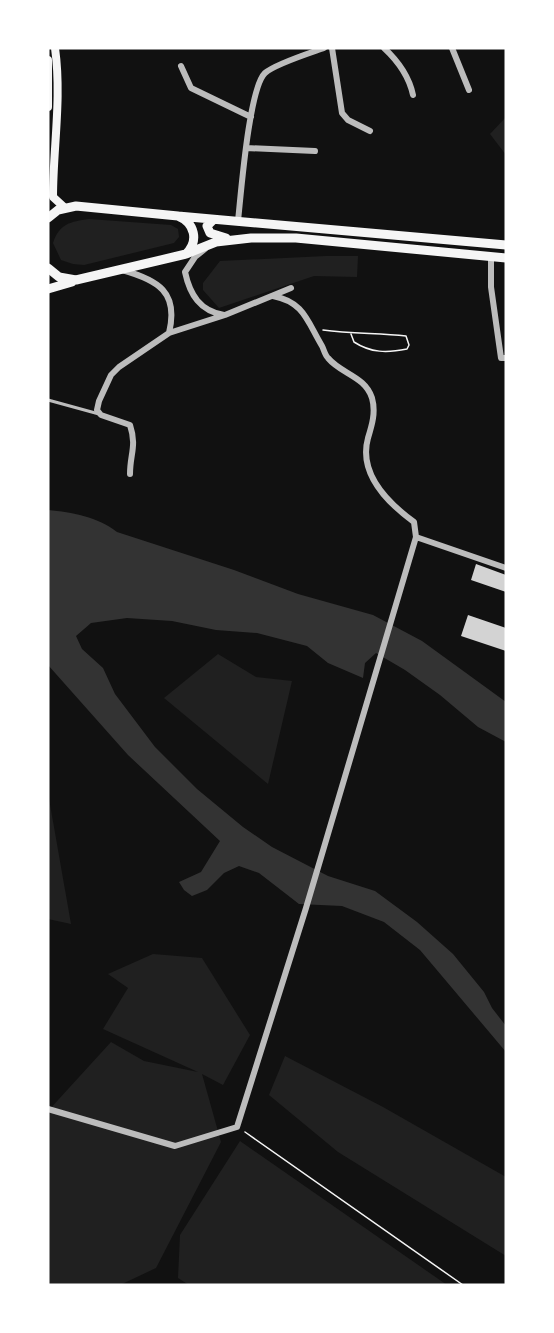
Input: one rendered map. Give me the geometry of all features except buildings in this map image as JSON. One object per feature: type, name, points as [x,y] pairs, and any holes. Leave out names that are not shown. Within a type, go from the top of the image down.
[{"type":"main road","points":[[54,48],[57,117],[50,200],[64,208]]},
{"type":"main road","points":[[48,60],[48,107]]},
{"type":"main road","points":[[48,218],[64,208],[76,206],[506,246]]},
{"type":"main road","points":[[178,216],[187,221],[193,230],[194,241],[186,254]]},
{"type":"main road","points":[[213,220],[207,226],[210,233],[232,239]]},
{"type":"main road","points":[[48,289],[76,280],[186,254],[216,242],[232,239],[296,238],[506,258]]},
{"type":"main road","points":[[48,268],[59,277],[76,280]]},
{"type":"street","points":[[238,221],[246,148],[259,80],[268,70],[324,48]]},
{"type":"street","points":[[332,48],[342,113],[348,120],[370,131]]},
{"type":"street","points":[[384,48],[403,70],[410,82],[413,95]]},
{"type":"street","points":[[452,48],[469,90]]},
{"type":"street","points":[[181,66],[191,88],[251,117]]},
{"type":"street","points":[[246,148],[315,151]]},
{"type":"street","points":[[216,242],[195,257],[185,272],[188,286],[199,304],[215,313],[225,315]]},
{"type":"street","points":[[491,256],[491,287],[501,358],[506,358]]},
{"type":"street","points":[[121,270],[154,282],[165,291],[172,310],[169,333]]},
{"type":"street","points":[[130,474],[134,436],[130,425],[101,415],[97,410],[99,400],[111,375],[169,333],[225,315],[291,288]]},
{"type":"street","points":[[48,1109],[175,1146],[237,1127],[395,613],[416,537],[414,522],[382,495],[367,461],[368,439],[374,419],[373,401],[368,388],[327,357],[298,306],[288,298],[273,296]]},
{"type":"street","points":[[416,537],[506,568]]},
{"type":"lane","points":[[48,400],[101,415]]},
{"type":"path","points":[[311,328],[351,334],[360,332],[406,336],[409,345],[407,349],[389,352],[375,351],[354,342],[351,334]]},
{"type":"path","points":[[237,1127],[463,1285]]},
{"type":"shaded area","points":[[506,117],[506,155],[490,134]]},
{"type":"shaded area","points":[[89,219],[171,225],[178,229],[179,237],[174,243],[84,265],[61,260],[53,243],[59,231],[71,223]]},
{"type":"shaded area","points":[[358,256],[357,277],[314,276],[219,308],[203,290],[203,283],[220,261]]},
{"type":"shaded area","points":[[48,510],[84,516],[117,532],[234,570],[298,594],[373,615],[422,641],[506,702],[506,742],[478,727],[440,695],[376,653],[365,663],[363,678],[328,663],[307,646],[257,633],[216,630],[172,621],[127,618],[91,623],[76,636],[82,649],[103,668],[115,694],[155,747],[197,789],[243,827],[272,847],[328,876],[375,891],[417,922],[453,954],[484,992],[492,1008],[506,1026],[506,1052],[420,950],[384,922],[342,906],[299,904],[259,873],[239,866],[224,873],[207,890],[192,896],[184,890],[179,882],[201,872],[220,841],[128,755],[48,665]]},
{"type":"shaded area","points":[[218,654],[256,677],[292,681],[268,784],[164,698]]},
{"type":"shaded area","points":[[48,793],[71,924],[48,919]]},
{"type":"shaded area","points":[[153,954],[202,958],[250,1035],[223,1085],[202,1074],[221,1142],[156,1268],[120,1285],[48,1285],[48,1111],[111,1042],[144,1061],[198,1072],[103,1029],[128,988],[108,974]]},
{"type":"shaded area","points":[[285,1056],[383,1107],[506,1177],[506,1256],[338,1152],[269,1095]]},
{"type":"shaded area","points":[[240,1141],[447,1285],[189,1285],[178,1278],[180,1235]]}]
